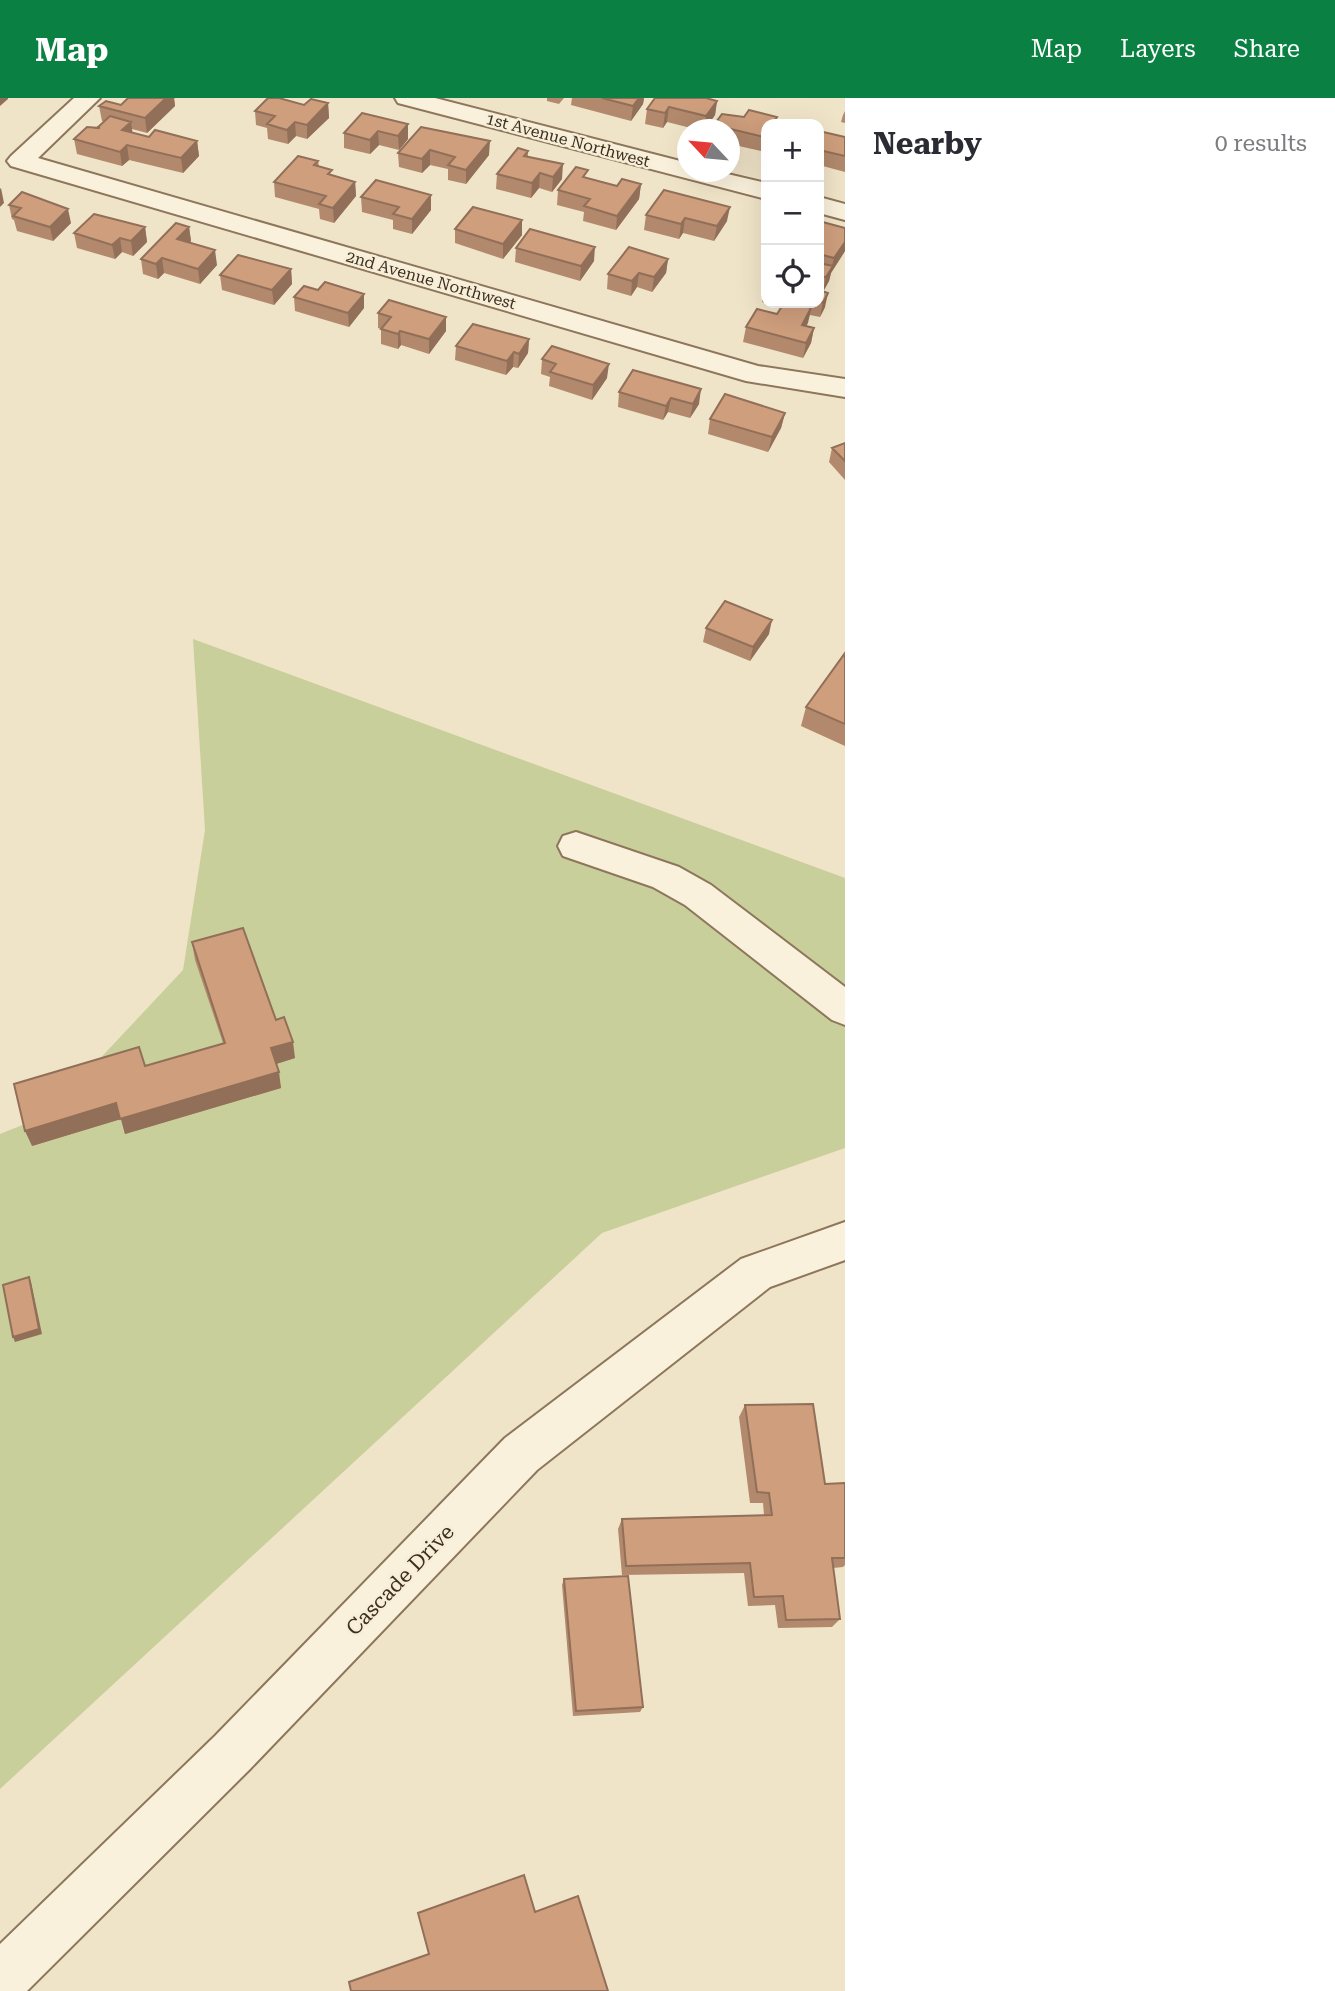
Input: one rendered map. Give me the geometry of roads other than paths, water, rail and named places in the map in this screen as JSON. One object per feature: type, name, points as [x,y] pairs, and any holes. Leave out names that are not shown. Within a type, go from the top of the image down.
[{"type":"street","name":"2nd Avenue Northwest","points":[[88,98],[20,161],[756,375],[845,388]]},
{"type":"street","name":"1st Avenue Northwest","points":[[407,98],[677,168]]},
{"type":"street","name":"1st Avenue Northwest","points":[[731,182],[761,190]]},
{"type":"street","points":[[824,206],[845,212]]},
{"type":"street","points":[[576,845],[666,877],[698,895],[845,1009]]},
{"type":"street","name":"Cascade Drive","points":[[0,1981],[232,1753],[521,1454],[756,1273],[845,1241]]}]
